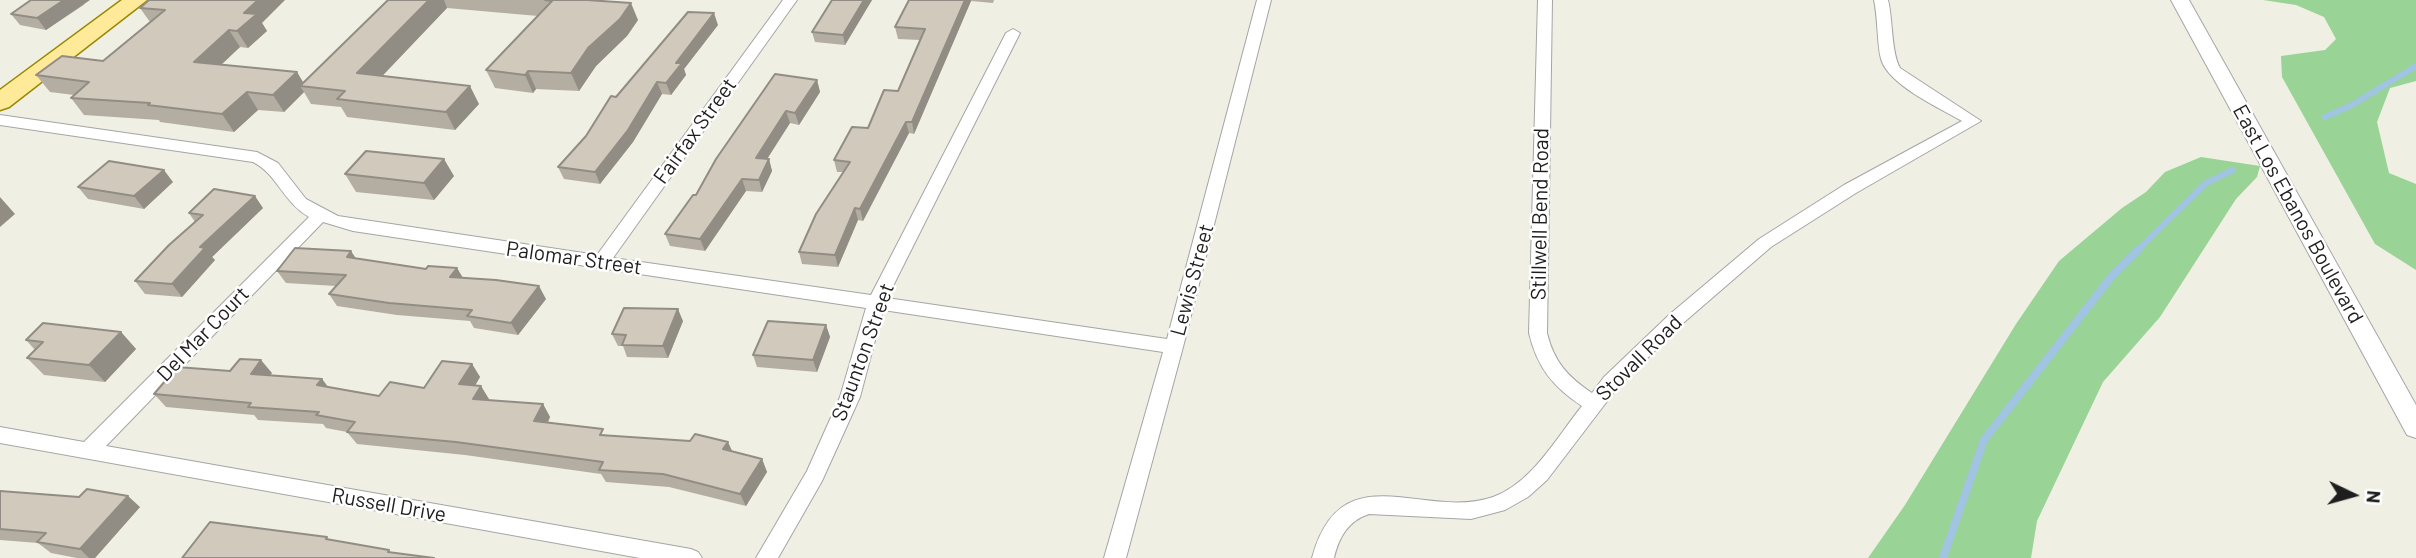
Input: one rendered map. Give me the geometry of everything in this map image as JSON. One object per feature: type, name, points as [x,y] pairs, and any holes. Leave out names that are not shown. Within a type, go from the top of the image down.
[{"type":"main road","points":[[0,102],[136,0]]},
{"type":"street","name":"Fairfax Street","points":[[601,262],[790,0]]},
{"type":"street","name":"Lewis Street","points":[[1115,558],[1174,347],[1264,0]]},
{"type":"street","name":"Stillwell Bend Road","points":[[1545,0],[1538,333],[1541,352],[1549,368],[1562,383],[1593,404]]},
{"type":"street","name":"Stovall Road","points":[[1322,558],[1333,529],[1344,515],[1355,508],[1369,505],[1471,510],[1498,504],[1521,491],[1541,474],[1593,404],[1676,319],[1765,243],[1850,189],[1973,121],[1905,80],[1894,69],[1888,59],[1886,22],[1881,0]]},
{"type":"street","name":"East Los Ebanos Boulevard","points":[[2180,0],[2416,428]]},
{"type":"street","name":"Staunton Street","points":[[767,558],[815,475],[850,397],[877,301],[1013,33]]},
{"type":"street","name":"Palomar Street","points":[[0,120],[257,157],[274,165],[286,188],[306,209],[319,216],[353,225],[1174,347]]},
{"type":"street","name":"Del Mar Court","points":[[87,452],[319,216]]},
{"type":"street","name":"Russell Drive","points":[[0,435],[691,558]]},
{"type":"green space","points":[[2263,0],[2416,0],[2416,81],[2390,88],[2377,122],[2389,173],[2416,184],[2416,270],[2375,244],[2282,77],[2281,56],[2325,50],[2336,39],[2324,17],[2296,5]]},
{"type":"green space","points":[[2201,157],[2260,166],[2257,177],[2236,199],[2160,317],[2103,382],[2037,521],[2031,558],[1868,558],[1905,505],[2016,324],[2059,261],[2122,208],[2146,192],[2165,172]]},
{"type":"building","points":[[31,0],[64,0],[37,18],[11,14]]},
{"type":"building","points":[[149,0],[258,0],[244,13],[257,14],[237,31],[229,30],[194,62],[297,72],[273,95],[247,92],[222,114],[148,105],[150,103],[71,98],[89,82],[36,75],[62,56],[103,61],[165,10],[140,8]]},
{"type":"building","points":[[388,0],[429,0],[357,73],[470,86],[446,112],[337,99],[345,91],[300,86]]},
{"type":"building","points":[[545,0],[631,3],[620,19],[588,48],[571,73],[528,71],[525,75],[486,70],[552,1]]},
{"type":"building","points":[[832,0],[864,0],[843,35],[812,32]]},
{"type":"building","points":[[909,0],[965,0],[912,122],[906,122],[860,209],[855,208],[835,255],[799,252],[816,214],[850,162],[834,160],[852,127],[868,128],[884,90],[898,91],[925,29],[895,27]]},
{"type":"building","points":[[688,12],[714,13],[676,63],[682,63],[666,83],[657,82],[628,130],[595,172],[558,167],[586,136],[611,96],[616,97]]},
{"type":"building","points":[[775,74],[817,80],[795,113],[786,111],[756,158],[769,159],[759,180],[742,179],[700,239],[665,234],[693,195],[696,195],[716,159]]},
{"type":"building","points":[[366,151],[444,159],[424,183],[345,174]]},
{"type":"building","points":[[109,161],[164,170],[134,196],[78,187]]},
{"type":"building","points":[[214,189],[255,196],[200,247],[205,248],[172,284],[135,281],[169,245],[203,215],[189,213]]},
{"type":"building","points":[[295,248],[351,251],[347,257],[426,269],[428,266],[457,268],[450,277],[539,286],[511,323],[467,316],[472,310],[389,303],[329,294],[346,275],[277,271]]},
{"type":"building","points":[[624,308],[678,309],[663,346],[622,345],[626,335],[612,334]]},
{"type":"building","points":[[768,321],[826,325],[813,360],[753,355]]},
{"type":"building","points":[[43,323],[121,332],[89,365],[27,358],[43,342],[26,340]]},
{"type":"building","points":[[240,359],[261,360],[251,374],[322,379],[317,385],[379,396],[390,382],[424,388],[442,361],[472,364],[459,384],[481,386],[473,399],[543,404],[534,421],[603,429],[600,435],[690,441],[695,434],[728,442],[723,449],[762,459],[740,494],[663,474],[599,470],[603,462],[456,442],[347,432],[355,422],[316,415],[319,412],[248,407],[251,403],[154,394],[177,367],[230,371]]},
{"type":"building","points":[[87,489],[128,496],[80,549],[37,542],[46,533],[0,529],[0,491],[79,497]]},
{"type":"building","points":[[210,522],[327,537],[326,539],[389,550],[388,552],[434,558],[182,558]]},
{"type":"waterway","points":[[2325,117],[2352,105],[2416,66]]},
{"type":"waterway","points":[[2137,251],[2206,183],[2233,170]]},
{"type":"waterway","points":[[1943,558],[1984,440],[2112,276],[2137,251]]}]
